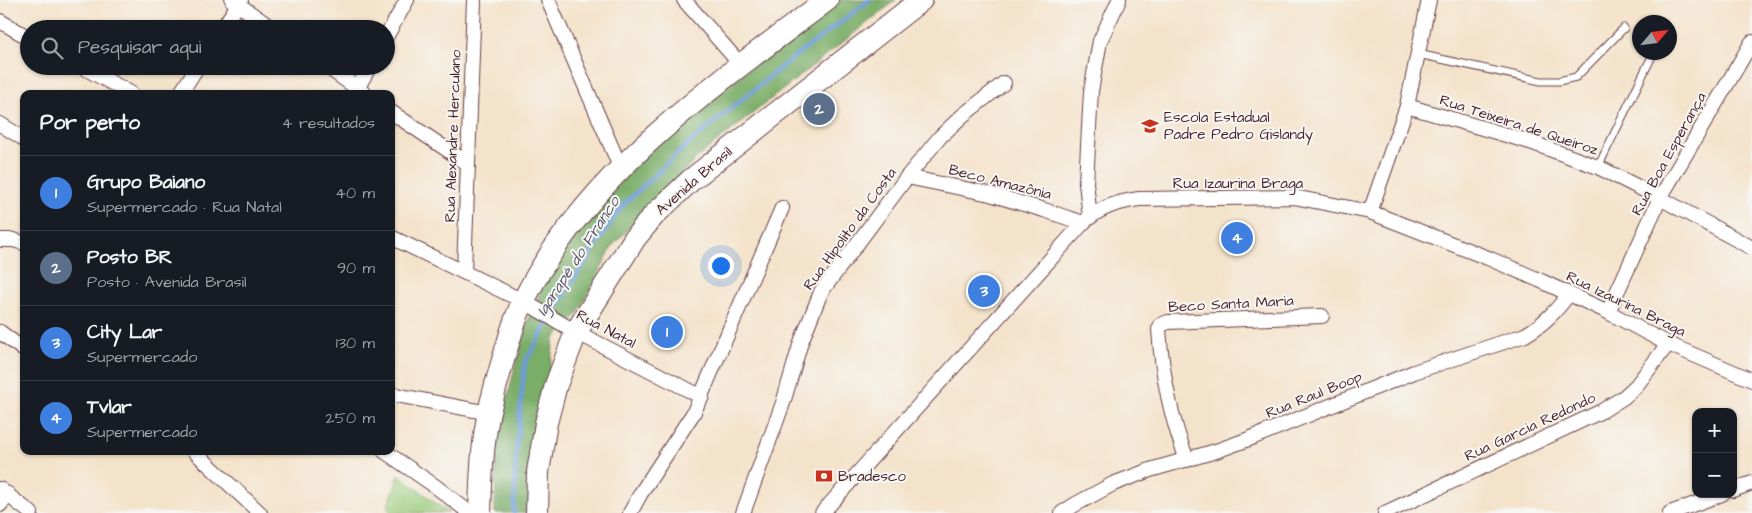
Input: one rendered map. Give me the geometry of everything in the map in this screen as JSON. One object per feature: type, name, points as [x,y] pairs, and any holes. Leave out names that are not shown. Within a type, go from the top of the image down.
[{"type":"highway","points":[[480,513],[480,486],[489,413],[510,337],[529,305],[558,244],[587,206],[621,168],[690,105],[827,0]]},
{"type":"highway","name":"Avenida Brasil","points":[[537,513],[538,472],[546,423],[568,327],[635,238],[672,197],[921,0]]},
{"type":"street","points":[[395,21],[407,0]]},
{"type":"street","name":"Rua Alexandre Herculano","points":[[464,272],[474,0]]},
{"type":"street","points":[[548,0],[621,168]]},
{"type":"street","points":[[684,0],[741,65]]},
{"type":"street","points":[[1086,220],[1091,91],[1100,41],[1119,0]]},
{"type":"street","points":[[1370,212],[1407,106],[1429,0]]},
{"type":"street","points":[[227,20],[237,1],[261,20]]},
{"type":"street","points":[[0,21],[20,33]]},
{"type":"street","name":"Rua Boa Esperança","points":[[1608,312],[1660,198],[1750,50]]},
{"type":"street","points":[[97,75],[125,90]]},
{"type":"street","points":[[183,90],[192,75]]},
{"type":"street","points":[[337,75],[356,90]]},
{"type":"street","points":[[360,90],[366,75]]},
{"type":"street","name":"Rua Hipolito da Costa","points":[[743,513],[783,403],[801,342],[821,292],[940,136],[962,116],[1004,84]]},
{"type":"street","name":"Rua Teixeira de Queiroz","points":[[1407,106],[1530,142],[1598,167],[1751,245]]},
{"type":"street","points":[[395,115],[467,163]]},
{"type":"street","points":[[0,124],[20,136]]},
{"type":"street","name":"Beco Amazônia","points":[[907,177],[990,194],[1086,220]]},
{"type":"street","name":"Rua Izaurina Braga","points":[[822,513],[1086,220],[1105,207],[1138,199],[1294,197],[1370,212],[1488,258],[1608,312],[1668,344],[1752,380]]},
{"type":"street","points":[[630,513],[641,493],[690,420],[702,397],[782,208]]},
{"type":"street","name":"Rua Natal","points":[[395,239],[529,305],[702,397]]},
{"type":"street","points":[[0,240],[20,242]]},
{"type":"street","name":"Rua Raul Boop","points":[[1062,513],[1113,484],[1150,470],[1187,460],[1249,439],[1414,372],[1525,334],[1539,327],[1550,318],[1569,294]]},
{"type":"street","name":"Beco Santa Maria","points":[[1187,460],[1170,412],[1161,367],[1158,329],[1161,325],[1168,322],[1322,316]]},
{"type":"street","points":[[0,332],[20,347]]},
{"type":"street","name":"Rua Garcia Redondo","points":[[1385,513],[1602,411],[1624,397],[1636,386],[1668,344]]},
{"type":"street","points":[[395,395],[489,413]]},
{"type":"street","points":[[198,455],[260,513]]},
{"type":"street","points":[[390,455],[470,513]]},
{"type":"street","points":[[1737,489],[1752,484]]},
{"type":"street","points":[[3,496],[31,513]]},
{"type":"street","points":[[1670,513],[1711,498]]},
{"type":"lane","points":[[1418,54],[1540,81],[1559,80],[1576,77],[1624,28]]},
{"type":"lane","points":[[1598,167],[1650,60]]},
{"type":"green space","points":[[840,0],[896,0],[699,156],[613,245],[577,315],[554,339],[529,513],[495,513],[496,448],[515,366],[529,319],[545,280],[596,209],[639,161],[764,56]]},
{"type":"green space","points":[[399,475],[449,513],[392,513],[387,508]]},
{"type":"waterway","name":"Igarapé do Franco","points":[[514,513],[516,451],[525,362],[574,279],[622,206],[687,145],[785,64],[870,0]]},
{"type":"place","name":"Posto BR","points":[[819,109]]},
{"type":"place","name":"Escola Estadual Padre Pedro Gislandy","points":[[1150,126]]},
{"type":"place","name":"Tvlar","points":[[1237,238]]},
{"type":"place","name":"City Lar","points":[[984,291]]},
{"type":"place","name":"Grupo Baiano","points":[[667,332]]},
{"type":"place","name":"Bradesco","points":[[824,476]]}]
